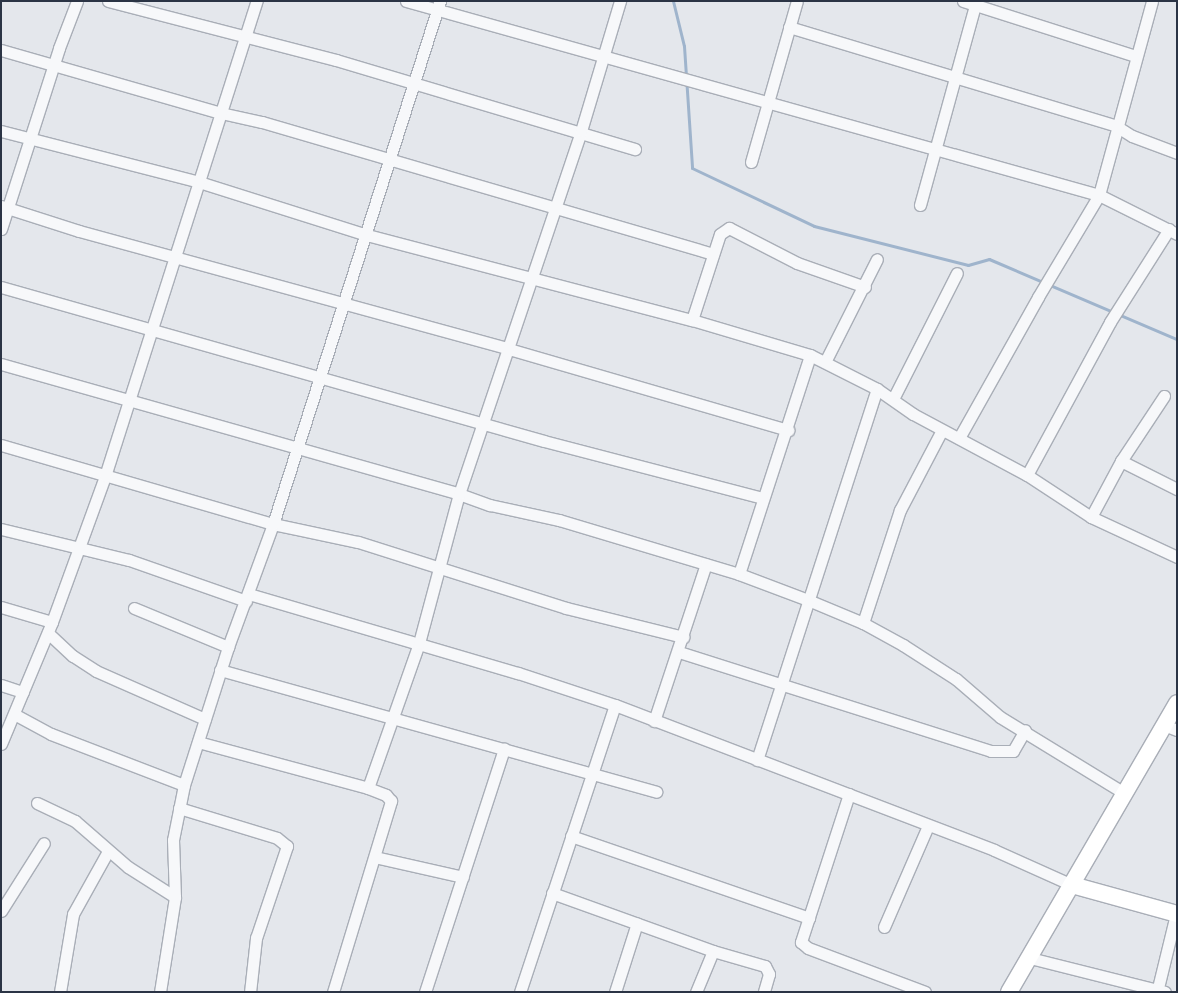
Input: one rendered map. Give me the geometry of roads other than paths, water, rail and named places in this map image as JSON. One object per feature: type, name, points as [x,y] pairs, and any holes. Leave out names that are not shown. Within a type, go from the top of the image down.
[{"type":"street","points":[[1,229],[5,207],[32,137],[54,67],[78,1]]},
{"type":"street","points":[[108,1],[414,83],[581,131],[635,149]]},
{"type":"street","points":[[1,744],[48,633],[105,476],[257,1]]},
{"type":"street","points":[[406,1],[439,6],[604,58],[1099,195],[1173,231],[1110,322],[1027,475]]},
{"type":"street","points":[[368,788],[419,643],[442,566],[459,494],[533,278],[604,58],[620,1]]},
{"type":"street","points":[[751,162],[766,102],[797,1]]},
{"type":"street","points":[[963,1],[976,3],[1135,56]]},
{"type":"street","points":[[959,438],[1038,297],[1099,195],[1135,56],[1152,1]]},
{"type":"street","points":[[920,205],[976,3]]},
{"type":"street","points":[[160,992],[175,897],[173,840],[184,784],[220,670],[248,598],[273,524],[439,6]]},
{"type":"street","points":[[789,27],[1116,126],[1132,136],[1177,153]]},
{"type":"street","points":[[1,50],[54,67],[221,113],[262,122],[713,254]]},
{"type":"street","points":[[1,131],[32,137],[199,182],[366,235],[692,320],[810,355],[877,389],[942,430],[1027,475],[1091,517],[1177,558]]},
{"type":"street","points":[[5,207],[175,258],[509,349],[788,430]]},
{"type":"street","points":[[692,320],[713,254],[724,229],[733,228],[797,263],[865,287]]},
{"type":"street","points":[[825,362],[865,287],[877,259]]},
{"type":"street","points":[[893,399],[957,273]]},
{"type":"street","points":[[1,287],[151,331],[763,498]]},
{"type":"street","points":[[739,574],[763,498],[788,430],[810,355]]},
{"type":"street","points":[[1,364],[297,450],[459,494],[490,506],[559,520],[739,574],[808,600],[863,623],[956,679],[1000,717],[1025,730],[1124,793]]},
{"type":"street","points":[[757,760],[877,389]]},
{"type":"street","points":[[1091,517],[1121,461],[1164,396]]},
{"type":"street","points":[[863,623],[900,510],[942,430]]},
{"type":"street","points":[[1,445],[273,524],[358,542],[442,566],[566,608],[683,637]]},
{"type":"street","points":[[1121,461],[1177,488]]},
{"type":"street","points":[[1,529],[129,560],[248,598],[419,643],[615,705],[994,850],[1072,885],[1177,914],[1160,991],[1030,958]]},
{"type":"street","points":[[654,721],[679,652],[706,564]]},
{"type":"street","points":[[1,607],[52,622]]},
{"type":"street","points":[[134,608],[228,647]]},
{"type":"street","points":[[48,633],[73,656],[96,671],[205,719]]},
{"type":"street","points":[[679,652],[782,687],[999,753],[1013,751],[1025,730]]},
{"type":"street","points":[[220,670],[593,772],[656,792]]},
{"type":"street","points":[[1,685],[23,692]]},
{"type":"street","points":[[1009,992],[1124,793],[1170,728],[1177,703]]},
{"type":"street","points":[[520,992],[615,705]]},
{"type":"street","points":[[14,714],[51,734],[184,784]]},
{"type":"street","points":[[198,742],[368,788],[386,795],[391,801],[333,992]]},
{"type":"street","points":[[425,992],[504,749]]},
{"type":"street","points":[[849,794],[809,918],[801,936],[804,945],[924,992]]},
{"type":"street","points":[[37,803],[75,821],[108,851],[175,897]]},
{"type":"street","points":[[178,808],[277,838],[287,846],[256,938],[250,992]]},
{"type":"street","points":[[884,927],[928,826]]},
{"type":"street","points":[[571,836],[809,918]]},
{"type":"street","points":[[1,911],[44,843]]},
{"type":"street","points":[[60,992],[73,914],[108,851]]},
{"type":"street","points":[[375,857],[463,877]]},
{"type":"street","points":[[552,893],[713,951],[768,968],[769,974],[764,992]]},
{"type":"street","points":[[615,992],[637,923]]},
{"type":"street","points":[[696,992],[713,951]]},
{"type":"waterway","points":[[673,1],[684,46],[692,168],[814,226],[968,265],[989,259],[1177,339]]}]
